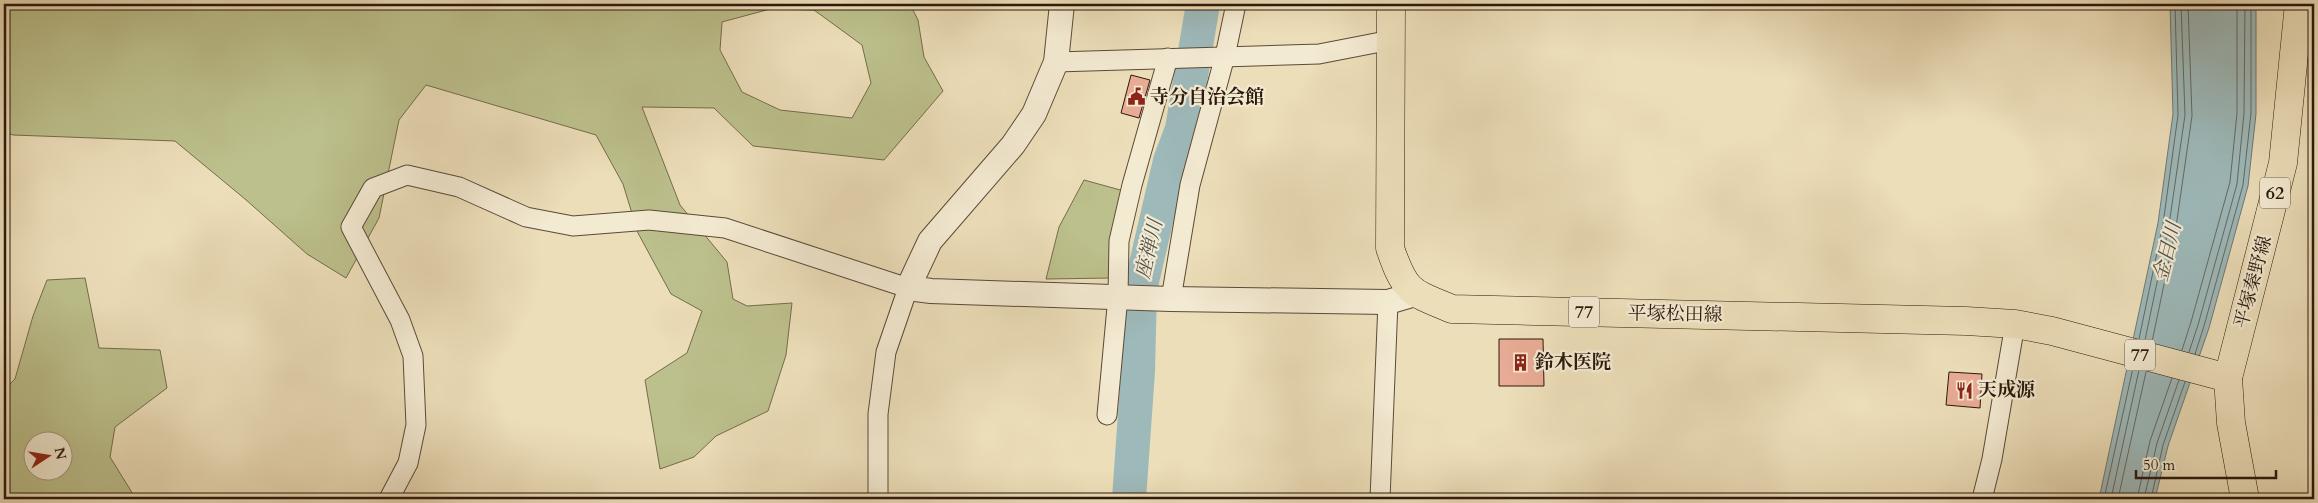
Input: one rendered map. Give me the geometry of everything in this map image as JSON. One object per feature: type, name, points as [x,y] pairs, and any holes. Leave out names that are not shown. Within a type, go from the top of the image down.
[{"type":"main road","name":"平塚松田線","points":[[1391,4],[1390,248],[1399,274],[1415,294],[1452,309],[1966,321],[2015,324],[2052,331],[2228,378]]},
{"type":"main road","name":"平塚秦野線","points":[[2245,499],[2231,423],[2228,378],[2283,163],[2300,4]]},
{"type":"street","points":[[878,499],[878,414],[886,352],[908,288],[930,241],[1013,145],[1034,114],[1056,62],[1062,4]]},
{"type":"street","points":[[1171,299],[1190,185],[1236,4]]},
{"type":"street","points":[[1056,62],[1319,54],[1391,40]]},
{"type":"street","points":[[1107,414],[1118,296],[1120,241],[1136,167],[1168,58]]},
{"type":"street","points":[[389,499],[408,463],[416,425],[413,356],[400,320],[351,227],[373,188],[407,175],[459,187],[526,217],[574,226],[649,220],[725,228],[908,288],[931,291],[1171,299],[1388,302],[1415,294]]},
{"type":"street","points":[[1380,499],[1388,302]]},
{"type":"street","points":[[1982,499],[1992,458],[2015,324]]},
{"type":"green space","points":[[4,4],[910,4],[918,20],[924,57],[943,91],[884,160],[753,146],[714,108],[642,107],[680,205],[727,262],[733,299],[747,306],[792,303],[786,355],[768,411],[716,436],[694,457],[660,469],[645,380],[687,353],[702,311],[671,294],[638,233],[623,184],[596,135],[426,85],[399,120],[379,218],[346,278],[307,254],[175,141],[13,135],[4,132]],"holes":[[[770,9],[814,10],[862,45],[871,83],[852,118],[780,110],[742,92],[720,50],[722,22]]]},
{"type":"green space","points":[[1084,180],[1124,191],[1111,278],[1046,279],[1059,227]]},
{"type":"green space","points":[[85,278],[99,348],[160,350],[167,388],[115,427],[110,457],[136,499],[4,499],[4,390],[15,379],[33,316],[47,280]]},
{"type":"water","name":"金目川","points":[[2170,4],[2256,4],[2256,114],[2248,186],[2209,328],[2168,446],[2155,499],[2099,499],[2158,223],[2173,114]]},
{"type":"building","name":"寺分自治会館","points":[[1131,75],[1150,80],[1139,118],[1121,113]]},
{"type":"building","name":"鈴木医院","points":[[1499,339],[1543,339],[1544,386],[1499,386]]},
{"type":"building","name":"天成源","points":[[1949,372],[1982,374],[1980,408],[1946,405]]},
{"type":"waterway","name":"座禅川","points":[[1129,499],[1138,371],[1140,290],[1170,161],[1182,129],[1203,4]]},
{"type":"place","name":"寺分自治会館","points":[[1136,97]]},
{"type":"place","name":"鈴木医院","points":[[1521,362]]},
{"type":"place","name":"天成源","points":[[1964,390]]}]
